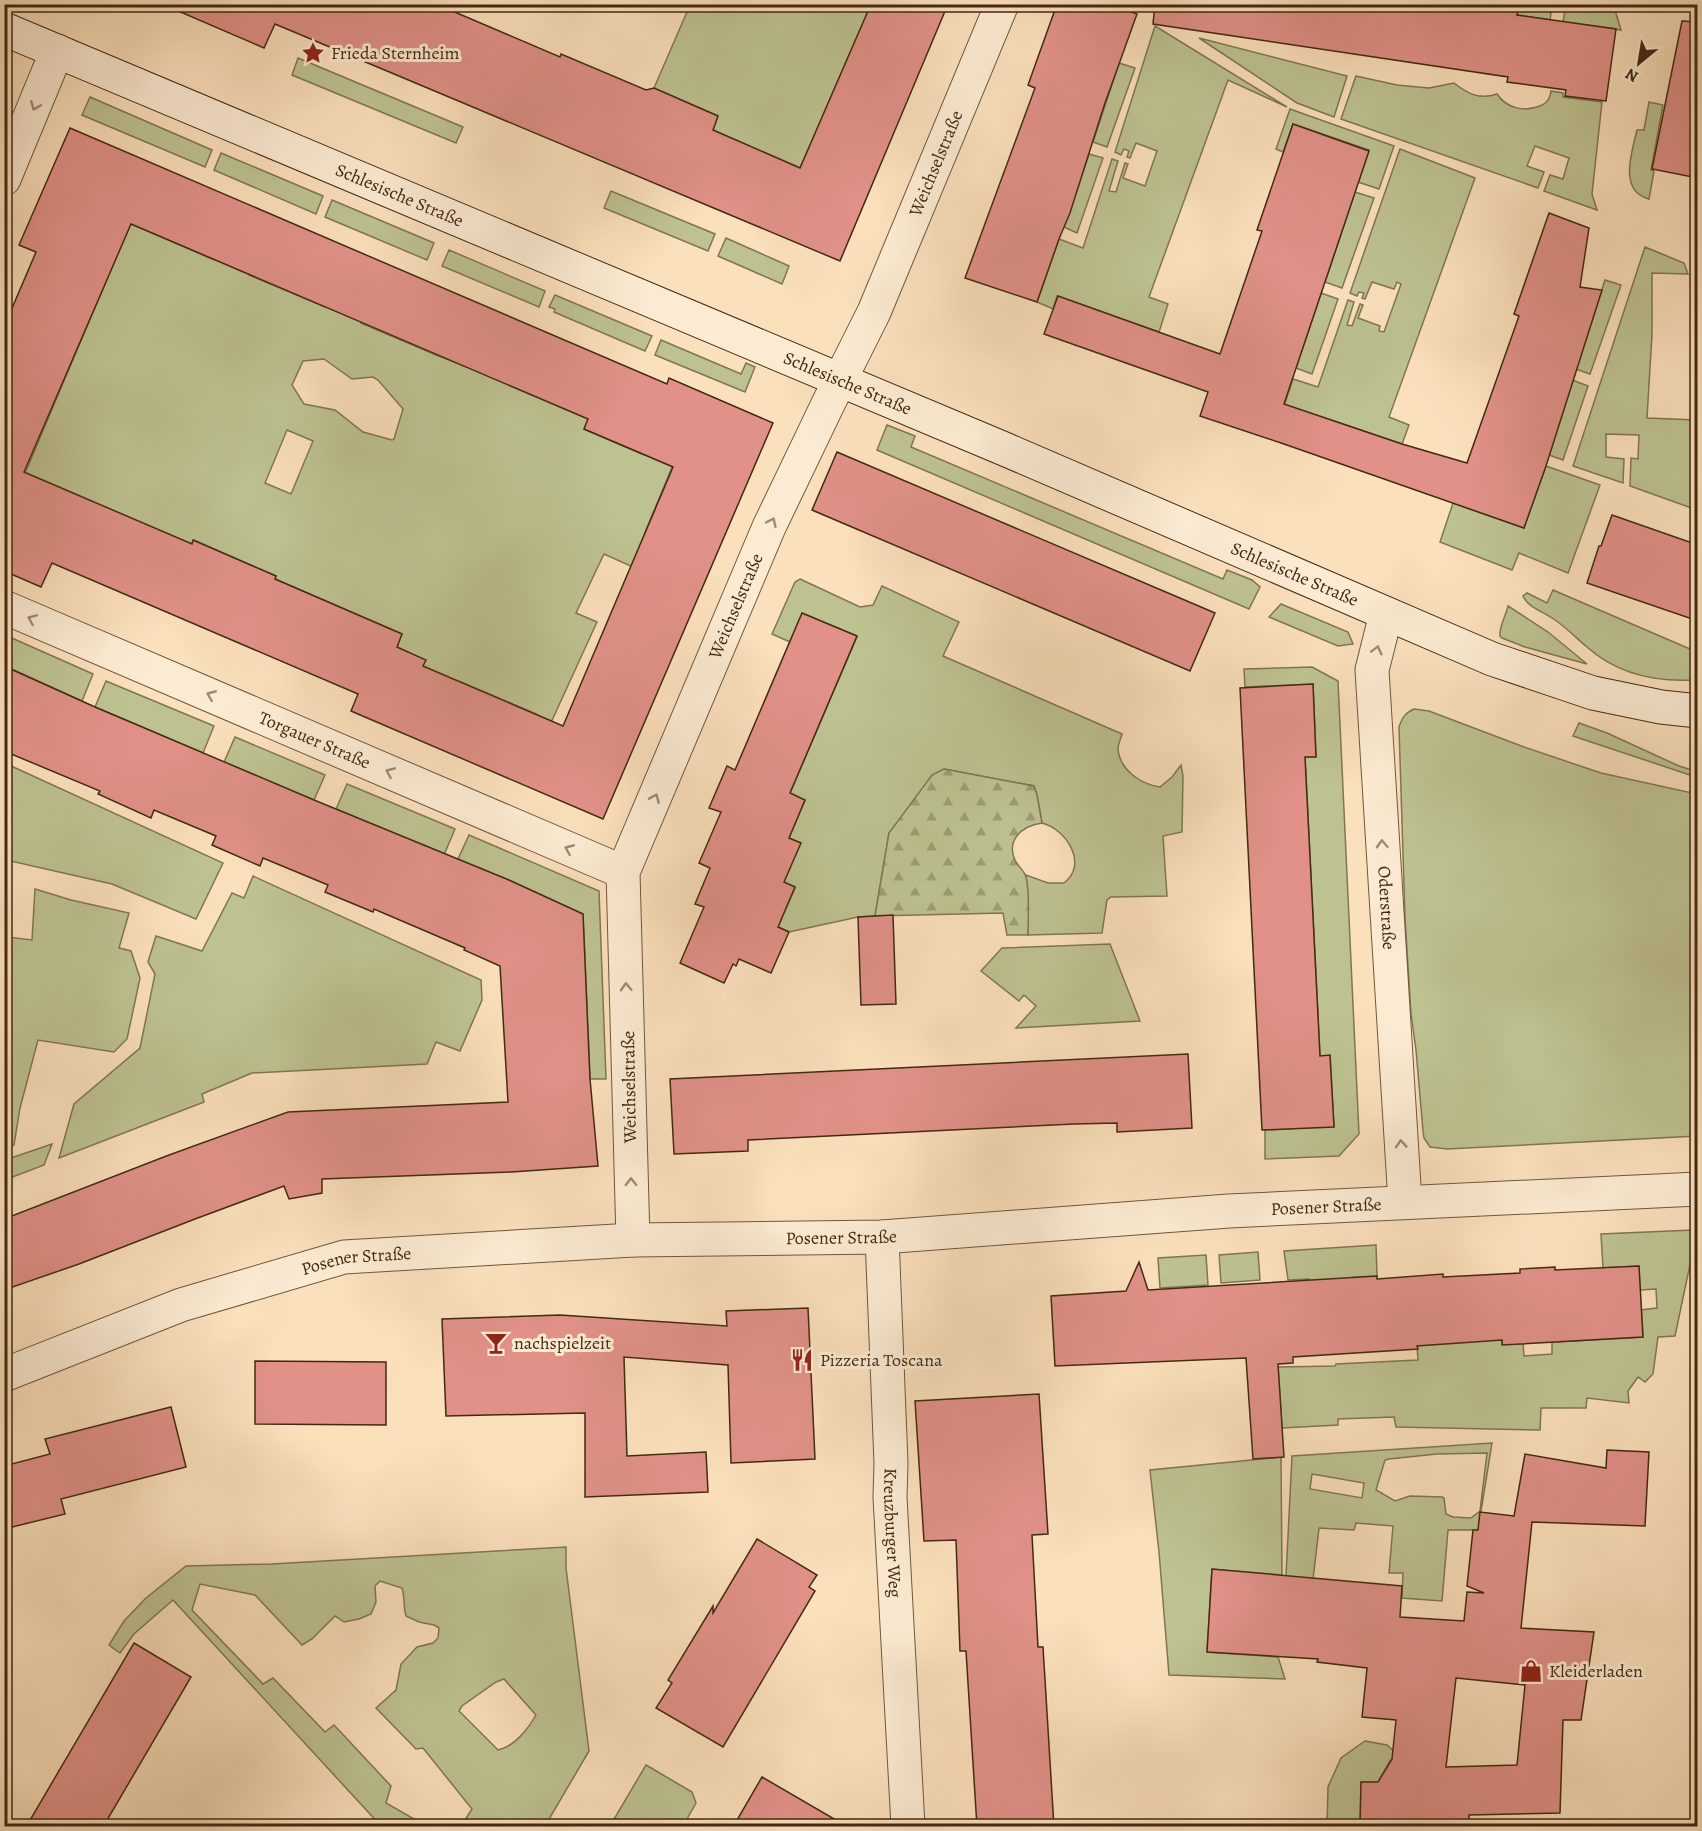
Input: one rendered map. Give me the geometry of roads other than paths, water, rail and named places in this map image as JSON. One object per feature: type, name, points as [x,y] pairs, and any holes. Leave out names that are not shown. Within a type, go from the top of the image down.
[{"type":"street","name":"Weichselstraße","points":[[633,1240],[623,872],[769,527],[874,312],[1002,4]]},
{"type":"street","name":"Schlesische Straße","points":[[4,29],[840,379],[1492,659],[1593,693],[1661,707],[1698,711]]},
{"type":"street","points":[[4,179],[57,51]]},
{"type":"street","name":"Torgauer Straße","points":[[4,607],[623,872]]},
{"type":"street","name":"Oderstraße","points":[[1386,614],[1372,670],[1405,1202]]},
{"type":"street","name":"Posener Straße","points":[[4,1375],[181,1305],[344,1257],[633,1240],[882,1237],[1229,1211],[1698,1188]]},
{"type":"street","name":"Kreuzburger Weg","points":[[882,1237],[891,1462],[890,1497],[908,1827]]},
{"type":"place","name":"Frieda Sternheim","points":[[313,53]]},
{"type":"place","name":"nachspielzeit","points":[[496,1343]]},
{"type":"place","name":"Pizzeria Toscana","points":[[802,1360]]},
{"type":"place","name":"Kleiderladen","points":[[1531,1671]]}]
